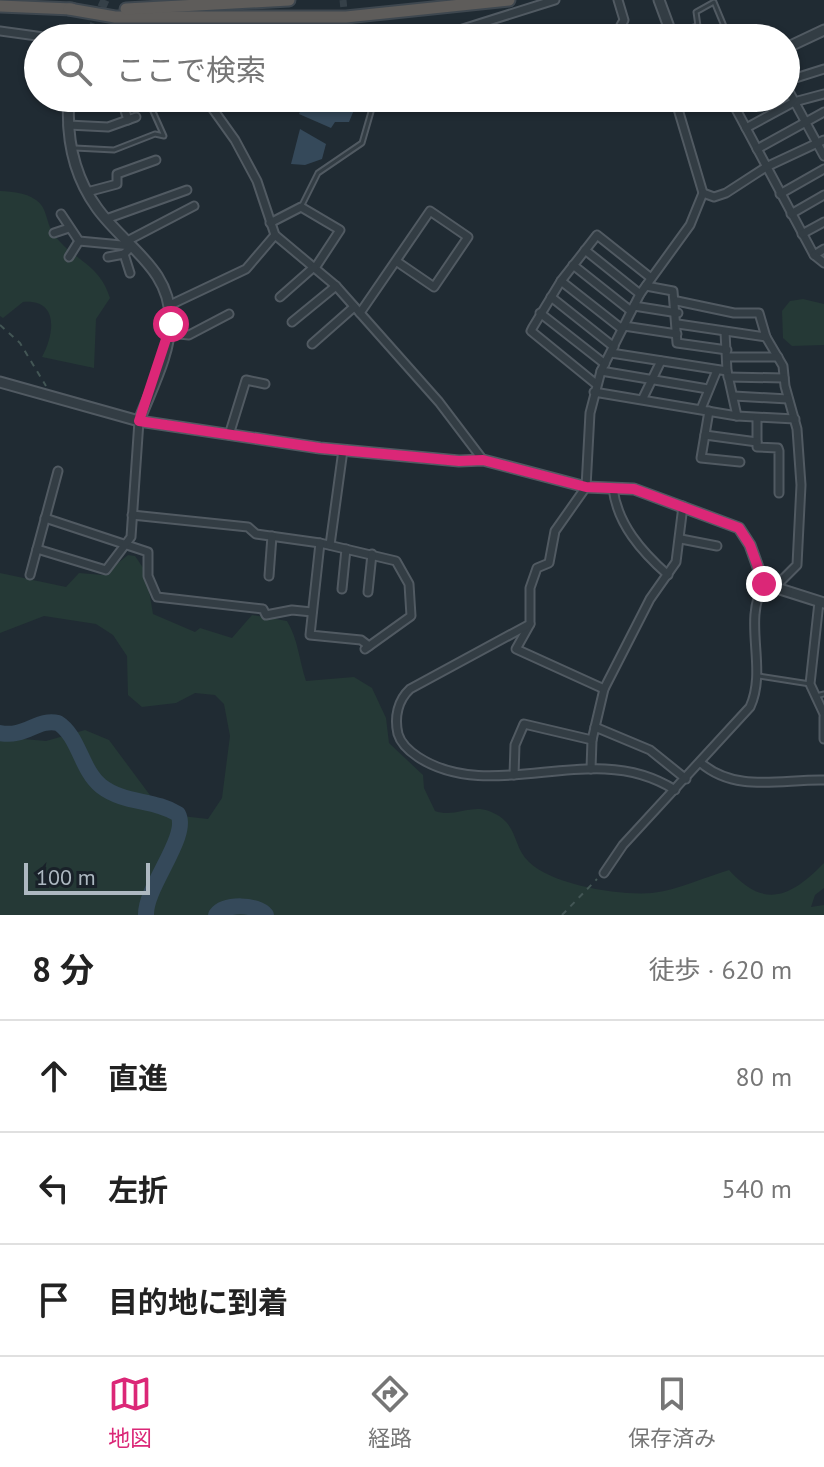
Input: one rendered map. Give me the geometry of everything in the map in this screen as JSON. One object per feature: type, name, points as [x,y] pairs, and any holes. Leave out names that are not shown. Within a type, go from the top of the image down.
[{"type":"highway","points":[[195,8],[201,2],[217,0]]},
{"type":"highway","points":[[0,6],[195,8],[289,0]]},
{"type":"highway","points":[[69,9],[115,17],[346,17],[509,0]]},
{"type":"street","points":[[485,24],[555,0]]},
{"type":"street","points":[[618,0],[624,20],[622,24]]},
{"type":"street","points":[[659,0],[668,24]]},
{"type":"street","points":[[800,41],[824,30]]},
{"type":"street","points":[[0,31],[24,34]]},
{"type":"street","points":[[800,78],[824,69]]},
{"type":"street","points":[[800,100],[824,94]]},
{"type":"street","points":[[37,549],[106,570],[128,545],[139,421],[169,333],[170,305],[165,288],[152,266],[106,219],[87,192],[72,149],[68,112]]},
{"type":"street","points":[[68,125],[108,127],[132,119],[128,112]]},
{"type":"street","points":[[214,112],[251,170],[275,235],[336,286],[439,402],[483,460]]},
{"type":"street","points":[[604,689],[516,649],[530,624],[532,579],[537,568],[549,563],[555,531],[586,487],[595,388],[603,368],[640,294],[690,225],[703,193],[679,112]]},
{"type":"street","points":[[738,112],[814,255],[824,263]]},
{"type":"street","points":[[746,128],[776,112]]},
{"type":"street","points":[[800,112],[820,142],[824,156]]},
{"type":"street","points":[[757,149],[824,112]]},
{"type":"street","points":[[703,193],[714,197],[726,193],[766,167],[820,142]]},
{"type":"street","points":[[87,192],[117,184],[117,174],[156,160]]},
{"type":"street","points":[[780,194],[824,169]]},
{"type":"street","points":[[106,219],[187,190]]},
{"type":"street","points":[[791,214],[824,195]]},
{"type":"street","points":[[108,257],[124,254],[130,244],[194,206]]},
{"type":"street","points":[[270,223],[301,207],[340,230],[315,268],[280,297]]},
{"type":"street","points":[[312,344],[357,310],[430,211],[468,237],[434,287],[396,261]]},
{"type":"street","points":[[61,214],[79,241],[130,244]]},
{"type":"street","points":[[802,234],[824,222]]},
{"type":"street","points":[[54,233],[69,228]]},
{"type":"street","points":[[170,305],[246,269],[275,235]]},
{"type":"street","points":[[651,278],[597,235],[561,281],[531,331],[595,388],[737,416],[795,419]]},
{"type":"street","points":[[69,257],[79,241]]},
{"type":"street","points":[[814,255],[824,249]]},
{"type":"street","points":[[585,250],[640,294]]},
{"type":"street","points":[[124,254],[130,273]]},
{"type":"street","points":[[573,265],[632,309],[678,313]]},
{"type":"street","points":[[561,281],[623,327],[677,334]]},
{"type":"street","points":[[292,322],[336,286]]},
{"type":"street","points":[[646,286],[673,291],[678,313],[677,343],[727,354],[778,357]]},
{"type":"street","points":[[551,297],[612,350],[728,374],[784,378]]},
{"type":"street","points":[[677,301],[734,313],[759,313],[766,337],[778,357],[795,419],[801,485],[797,565],[774,588]]},
{"type":"street","points":[[540,313],[603,368],[708,389]]},
{"type":"street","points":[[169,333],[189,335],[229,314]]},
{"type":"street","points":[[678,324],[766,337]]},
{"type":"street","points":[[725,332],[728,374],[737,416]]},
{"type":"street","points":[[643,398],[661,361]]},
{"type":"street","points":[[717,370],[708,389],[701,458],[740,462]]},
{"type":"street","points":[[229,435],[246,380],[265,384]]},
{"type":"street","points":[[0,382],[139,421],[343,450],[459,461],[483,460],[586,487],[634,489],[739,528],[750,545],[764,584],[822,602],[812,644],[810,684],[820,695],[824,739]]},
{"type":"street","points":[[734,396],[788,399]]},
{"type":"street","points":[[757,418],[757,447],[778,448],[779,493]]},
{"type":"street","points":[[705,435],[757,442]]},
{"type":"street","points":[[330,545],[343,450]]},
{"type":"street","points":[[30,575],[58,471]]},
{"type":"street","points":[[613,488],[615,503],[640,550],[668,575]]},
{"type":"street","points":[[591,769],[592,740],[604,689],[643,612],[676,562],[683,506]]},
{"type":"street","points":[[132,515],[248,527],[256,534],[320,543],[330,545],[400,564],[411,592],[410,618],[367,648],[361,640],[310,635],[320,543]]},
{"type":"street","points":[[45,518],[148,552],[148,576],[157,597],[263,609],[266,615],[292,610],[312,612]]},
{"type":"street","points":[[269,576],[272,536]]},
{"type":"street","points":[[681,539],[717,546]]},
{"type":"street","points":[[342,589],[346,549]]},
{"type":"street","points":[[368,592],[372,554]]},
{"type":"street","points":[[604,873],[623,845],[750,707],[756,675],[755,598],[764,584]]},
{"type":"street","points":[[530,624],[410,689],[399,705],[400,741],[436,767],[467,775],[591,769],[646,775],[675,790]]},
{"type":"street","points":[[514,775],[515,745],[524,724],[592,740]]},
{"type":"street","points":[[595,727],[650,750],[686,779]]},
{"type":"street","points":[[701,763],[715,775],[752,784],[824,780]]},
{"type":"lane","points":[[698,24],[696,12],[716,1],[724,24]]},
{"type":"lane","points":[[72,149],[114,150],[155,134],[164,136],[153,112]]},
{"type":"lane","points":[[301,207],[318,173],[362,143],[371,112]]},
{"type":"lane","points":[[756,675],[810,684]]},
{"type":"path","points":[[0,325],[20,343],[38,366],[47,395]]},
{"type":"path","points":[[562,915],[604,873]]},
{"type":"green space","points":[[0,191],[23,194],[40,203],[60,242],[92,269],[105,286],[110,298],[96,319],[94,368],[42,357],[51,329],[51,320],[43,306],[23,302],[3,318],[0,316]]},
{"type":"green space","points":[[803,299],[824,304],[824,345],[792,346],[783,338],[782,311],[790,301]]},
{"type":"green space","points":[[128,555],[135,556],[146,572],[153,614],[195,632],[200,628],[232,638],[252,615],[287,621],[306,681],[354,677],[372,688],[386,718],[389,743],[423,775],[424,788],[435,811],[449,813],[482,809],[499,816],[511,828],[523,855],[540,870],[570,883],[606,891],[652,893],[729,870],[754,890],[777,894],[800,884],[824,863],[824,888],[815,895],[811,907],[824,905],[824,915],[0,915],[0,737],[46,741],[85,730],[109,740],[164,814],[208,819],[222,798],[230,736],[224,704],[215,695],[195,693],[176,703],[142,707],[128,695],[127,656],[113,635],[96,624],[44,616],[0,633],[0,573],[66,587],[79,573],[103,575]]},
{"type":"water","points":[[353,112],[349,122],[335,122],[331,128],[299,114]]},
{"type":"water","points":[[300,129],[326,144],[322,159],[305,165],[291,164]]},
{"type":"waterway","points":[[0,733],[17,733],[44,723],[58,723],[71,736],[89,771],[101,786],[119,796],[178,814],[178,835],[152,890],[146,915]]},
{"type":"waterway","points":[[216,915],[226,908],[241,906],[262,911],[266,915]]},
{"type":"tunnel","points":[[94,24],[105,0]]},
{"type":"tunnel","points":[[343,0],[345,20]]},
{"type":"route","points":[[171,324],[166,347],[139,421],[320,448],[459,461],[483,460],[586,487],[634,489],[739,528],[750,545],[764,584]]}]
